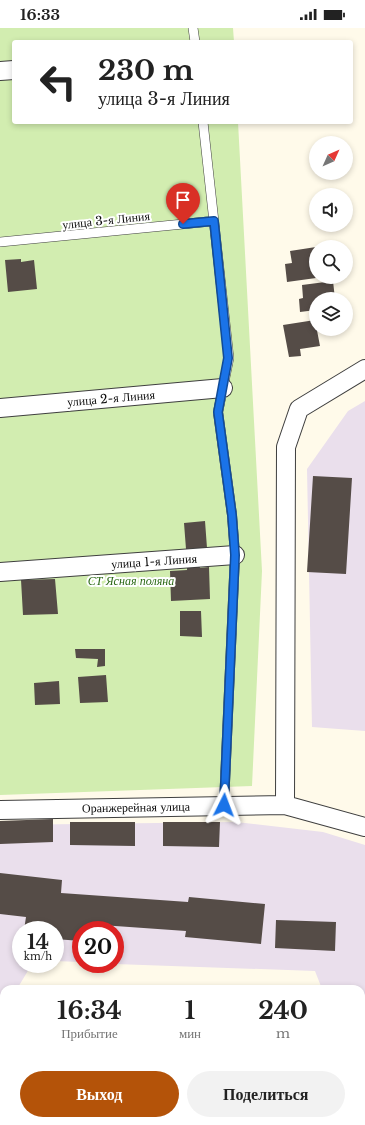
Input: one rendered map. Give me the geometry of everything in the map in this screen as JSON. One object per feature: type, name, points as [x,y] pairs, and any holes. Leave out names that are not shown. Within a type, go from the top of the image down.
[{"type":"street","points":[[0,71],[12,70]]},
{"type":"street","points":[[285,805],[286,447],[299,409],[365,369]]},
{"type":"street","name":"улица 2-я Линия","points":[[0,408],[223,388]]},
{"type":"street","name":"улица 1-я Линия","points":[[0,572],[235,555]]},
{"type":"street","name":"Оранжерейная улица","points":[[0,810],[285,805],[365,827]]},
{"type":"lane","points":[[193,28],[195,40]]},
{"type":"lane","points":[[203,124],[228,358],[218,412],[232,515],[235,555],[224,805]]},
{"type":"lane","name":"улица 3-я Линия","points":[[0,242],[214,221]]},
{"type":"shaded area","points":[[365,401],[365,731],[312,727],[307,469],[348,411]]},
{"type":"shaded area","points":[[236,822],[323,832],[365,845],[365,985],[320,985],[315,971],[124,964],[124,921],[72,921],[72,962],[64,961],[64,921],[12,921],[12,973],[27,973],[19,985],[0,985],[0,825]]},
{"type":"green space","name":"СТ Ясная поляна","points":[[0,28],[233,28],[234,40],[12,40],[12,124],[238,124],[262,571],[252,786],[0,795]]},
{"type":"building","points":[[309,248],[309,279],[287,282],[285,264],[292,263],[290,251]]},
{"type":"building","points":[[21,259],[21,262],[34,260],[37,289],[8,292],[5,260]]},
{"type":"building","points":[[333,284],[334,292],[309,292],[309,311],[300,312],[299,299],[303,298],[302,285]]},
{"type":"building","points":[[309,321],[309,336],[318,336],[320,346],[300,349],[301,356],[289,357],[283,325]]},
{"type":"building","points":[[313,476],[352,478],[346,574],[307,572]]},
{"type":"building","points":[[205,521],[207,548],[186,549],[184,523]]},
{"type":"building","points":[[199,563],[200,568],[209,567],[210,599],[171,601],[170,571],[187,570],[187,564]]},
{"type":"building","points":[[55,579],[58,614],[23,615],[21,580]]},
{"type":"building","points":[[180,611],[201,611],[202,637],[180,636]]},
{"type":"building","points":[[75,649],[105,649],[105,666],[97,667],[98,659],[76,658]]},
{"type":"building","points":[[106,675],[108,702],[80,703],[78,677]]},
{"type":"building","points":[[59,681],[60,704],[35,705],[34,683]]},
{"type":"building","points":[[53,819],[53,842],[0,844],[0,821]]},
{"type":"building","points":[[70,822],[135,822],[135,846],[70,845]]},
{"type":"building","points":[[163,822],[220,822],[219,847],[163,846]]},
{"type":"building","points":[[0,873],[62,880],[61,893],[188,902],[189,897],[265,904],[261,944],[185,937],[186,931],[124,927],[124,921],[72,921],[72,940],[64,940],[64,921],[25,921],[26,917],[0,914]]},
{"type":"building","points":[[276,920],[336,922],[335,951],[275,948]]},
{"type":"route","points":[[183,224],[214,221],[228,358],[218,412],[232,515],[235,555],[224,805]]}]
